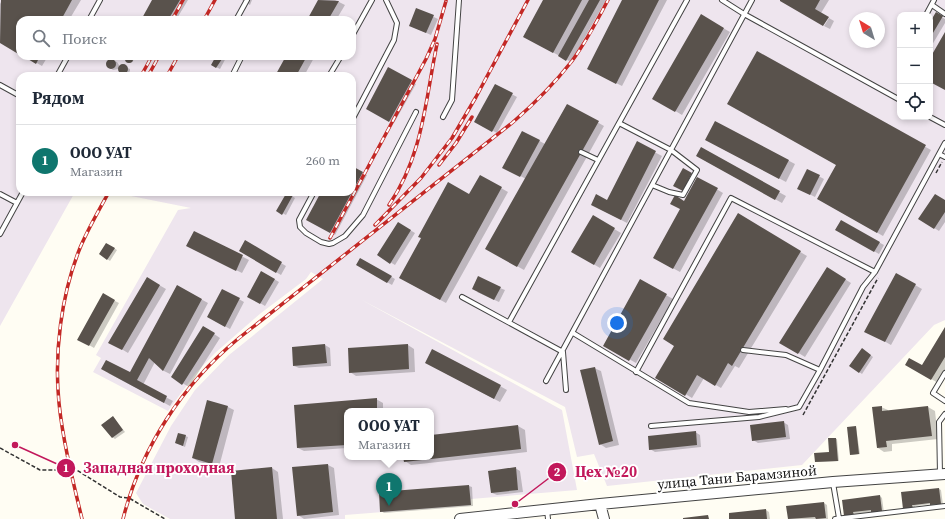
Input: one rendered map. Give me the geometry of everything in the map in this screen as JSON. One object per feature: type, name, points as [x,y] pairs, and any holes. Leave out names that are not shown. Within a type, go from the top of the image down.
[{"type":"street","name":"улица Тани Барамзиной","points":[[460,519],[547,514],[600,504],[833,482],[943,476]]},
{"type":"street","points":[[600,504],[604,519]]},
{"type":"lane","points":[[91,16],[100,0]]},
{"type":"lane","points":[[238,16],[247,0]]},
{"type":"lane","points":[[356,29],[372,0]]},
{"type":"lane","points":[[356,112],[394,40],[397,23],[386,0]]},
{"type":"lane","points":[[443,117],[452,100],[459,0]]},
{"type":"lane","points":[[508,322],[687,0]]},
{"type":"lane","points":[[722,0],[744,14],[897,98]]},
{"type":"lane","points":[[546,381],[752,0]]},
{"type":"lane","points":[[928,12],[934,0]]},
{"type":"lane","points":[[932,5],[945,14]]},
{"type":"lane","points":[[59,72],[66,60]]},
{"type":"lane","points":[[234,72],[240,60]]},
{"type":"lane","points":[[331,72],[338,60]]},
{"type":"lane","points":[[0,85],[16,94]]},
{"type":"lane","points":[[312,196],[299,220],[300,227],[306,233],[321,242],[329,244],[345,236],[362,215],[416,112]]},
{"type":"lane","points":[[933,119],[945,125]]},
{"type":"lane","points":[[619,123],[671,150],[697,170],[683,195],[669,192],[652,185]]},
{"type":"lane","points":[[651,426],[760,417],[799,407],[820,370],[862,287],[874,272],[945,143]]},
{"type":"lane","points":[[581,152],[598,160]]},
{"type":"lane","points":[[939,154],[945,157]]},
{"type":"lane","points":[[0,194],[17,203]]},
{"type":"lane","points":[[0,234],[20,196]]},
{"type":"lane","points":[[636,372],[731,198],[874,272]]},
{"type":"lane","points":[[462,297],[563,352]]},
{"type":"lane","points":[[572,333],[689,403],[749,412],[799,407]]},
{"type":"lane","points":[[743,350],[786,355],[820,370]]},
{"type":"lane","points":[[563,352],[566,390]]},
{"type":"lane","points":[[945,373],[932,393],[945,401]]},
{"type":"lane","points":[[943,476],[939,422],[945,414]]},
{"type":"lane","points":[[833,482],[839,518]]},
{"type":"lane","points":[[834,519],[945,506]]},
{"type":"path","points":[[934,178],[945,157]]},
{"type":"path","points":[[803,415],[880,275]]},
{"type":"path","points":[[0,448],[40,470],[75,468],[120,497],[128,498],[164,519]]},
{"type":"shaded area","points":[[0,0],[945,0],[945,320],[934,325],[802,465],[607,486],[594,454],[577,457],[565,407],[360,299],[562,410],[577,490],[471,499],[471,505],[345,515],[345,519],[170,519],[143,504],[136,493],[171,426],[195,390],[229,355],[323,279],[311,272],[306,279],[261,313],[215,353],[195,374],[168,411],[93,372],[101,358],[96,355],[178,210],[191,208],[131,196],[356,196],[356,72],[16,72],[16,196],[73,196],[0,326]]},
{"type":"building","points":[[1,0],[72,0],[63,16],[16,16],[16,53],[0,43]]},
{"type":"building","points":[[152,0],[180,0],[170,16],[143,16]]},
{"type":"building","points":[[318,0],[339,1],[330,16],[309,16]]},
{"type":"building","points":[[543,0],[582,0],[553,53],[523,37]]},
{"type":"building","points":[[589,0],[600,0],[566,61],[558,56]]},
{"type":"building","points":[[622,0],[659,0],[616,84],[587,69]]},
{"type":"building","points":[[780,0],[820,0],[815,9],[829,17],[823,26]]},
{"type":"building","points":[[416,8],[434,15],[426,33],[409,26]]},
{"type":"building","points":[[936,12],[943,16],[933,33],[933,17]]},
{"type":"building","points":[[701,14],[724,28],[675,112],[652,99]]},
{"type":"building","points":[[945,32],[945,90],[933,84],[933,53]]},
{"type":"building","points":[[757,51],[926,145],[877,233],[817,199],[836,165],[727,104]]},
{"type":"building","points":[[30,60],[38,60],[36,64]]},
{"type":"building","points":[[107,60],[115,60],[115,68],[107,68]]},
{"type":"building","points":[[133,60],[131,63],[127,63],[125,61]]},
{"type":"building","points":[[214,60],[221,60],[216,68],[211,65]]},
{"type":"building","points":[[284,60],[305,60],[298,72],[277,72]]},
{"type":"building","points":[[123,64],[128,69],[126,72],[120,72],[118,69]]},
{"type":"building","points":[[388,67],[412,80],[389,122],[366,109]]},
{"type":"building","points":[[495,84],[513,93],[492,132],[474,122]]},
{"type":"building","points":[[567,104],[599,121],[517,267],[485,249]]},
{"type":"building","points":[[715,121],[789,160],[779,179],[705,140]]},
{"type":"building","points":[[522,131],[540,140],[520,177],[502,168]]},
{"type":"building","points":[[637,141],[656,151],[621,220],[591,205],[596,194],[607,200]]},
{"type":"building","points":[[701,147],[780,191],[775,200],[696,156]]},
{"type":"building","points":[[356,168],[363,172],[356,185]]},
{"type":"building","points":[[683,168],[692,173],[683,191],[673,186]]},
{"type":"building","points":[[807,169],[820,175],[810,195],[797,189]]},
{"type":"building","points":[[480,175],[502,187],[440,300],[399,278],[421,238],[418,237],[448,182],[469,194]]},
{"type":"building","points":[[697,177],[718,188],[673,269],[653,258],[680,209],[670,204],[675,195],[684,201]]},
{"type":"building","points":[[935,194],[945,200],[945,212],[934,229],[918,219]]},
{"type":"building","points":[[285,196],[292,196],[282,215],[276,211]]},
{"type":"building","points":[[319,196],[350,196],[330,233],[306,220]]},
{"type":"building","points":[[738,213],[801,251],[732,366],[728,363],[715,386],[697,375],[685,396],[655,378],[674,346],[663,339]]},
{"type":"building","points":[[593,215],[615,228],[594,265],[571,252]]},
{"type":"building","points":[[841,220],[880,242],[874,252],[835,230]]},
{"type":"building","points":[[398,222],[411,230],[390,264],[377,255]]},
{"type":"building","points":[[194,231],[243,255],[236,271],[186,246]]},
{"type":"building","points":[[245,240],[282,262],[276,273],[239,251]]},
{"type":"building","points":[[106,243],[115,248],[107,260],[99,254]]},
{"type":"building","points":[[360,258],[392,276],[387,283],[356,265]]},
{"type":"building","points":[[827,267],[846,279],[798,354],[779,343]]},
{"type":"building","points":[[261,271],[275,279],[260,304],[247,297]]},
{"type":"building","points":[[896,273],[916,284],[885,342],[864,332]]},
{"type":"building","points":[[478,276],[501,287],[494,300],[472,289]]},
{"type":"building","points":[[147,277],[160,285],[122,350],[108,343]]},
{"type":"building","points":[[640,279],[667,294],[629,361],[603,346]]},
{"type":"building","points":[[177,285],[202,299],[163,371],[149,358],[137,380],[167,396],[164,403],[101,369],[106,360],[130,372]]},
{"type":"building","points":[[222,289],[240,298],[225,327],[207,317]]},
{"type":"building","points":[[103,293],[115,300],[89,346],[77,340]]},
{"type":"building","points":[[203,326],[215,333],[182,385],[171,377]]},
{"type":"building","points":[[945,327],[945,357],[931,380],[905,365],[909,358],[922,365]]},
{"type":"building","points":[[325,344],[327,363],[293,366],[292,347]]},
{"type":"building","points":[[408,344],[409,369],[349,373],[348,348]]},
{"type":"building","points":[[862,348],[871,355],[859,373],[849,366]]},
{"type":"building","points":[[432,349],[501,385],[494,399],[425,363]]},
{"type":"building","points":[[595,367],[613,441],[599,445],[580,370]]},
{"type":"building","points":[[377,398],[377,408],[344,408],[344,445],[297,448],[294,405]]},
{"type":"building","points":[[207,400],[228,406],[212,464],[192,458]]},
{"type":"building","points":[[882,406],[882,411],[928,406],[932,436],[886,441],[887,447],[877,448],[872,407]]},
{"type":"building","points":[[113,416],[123,430],[112,438],[101,425]]},
{"type":"building","points":[[784,421],[786,437],[752,441],[750,425]]},
{"type":"building","points":[[518,425],[521,449],[434,459],[434,435]]},
{"type":"building","points":[[856,426],[859,454],[850,455],[847,427]]},
{"type":"building","points":[[696,431],[697,445],[649,450],[648,436]]},
{"type":"building","points":[[178,433],[186,435],[183,446],[175,443]]},
{"type":"building","points":[[828,438],[836,438],[838,461],[815,462],[814,453],[829,452]]},
{"type":"building","points":[[404,460],[422,460],[404,462]]},
{"type":"building","points":[[328,464],[333,512],[297,516],[292,467]]},
{"type":"building","points":[[272,467],[277,519],[235,519],[231,471]]},
{"type":"building","points":[[516,467],[518,490],[491,493],[488,471]]},
{"type":"building","points":[[469,485],[471,505],[380,512],[379,492]]},
{"type":"building","points":[[939,488],[941,504],[930,505],[930,503],[912,505],[913,508],[903,509],[901,492]]},
{"type":"building","points":[[880,495],[882,511],[871,513],[871,510],[853,512],[854,515],[844,516],[842,500]]},
{"type":"building","points":[[824,502],[826,518],[816,519],[815,517],[788,519],[786,506]]},
{"type":"building","points":[[766,509],[767,519],[729,519],[729,513]]},
{"type":"building","points":[[708,515],[709,519],[683,519],[683,518]]},
{"type":"railway","points":[[174,16],[183,0]]},
{"type":"railway","points":[[206,16],[215,0]]},
{"type":"railway","points":[[375,225],[421,178],[452,138],[476,97],[528,0]]},
{"type":"railway","points":[[123,519],[141,467],[153,443],[166,420],[199,376],[218,356],[239,338],[528,109],[551,86],[572,61],[587,39],[608,0]]},
{"type":"railway","points":[[356,190],[426,59],[435,39],[446,1]]},
{"type":"railway","points":[[389,205],[409,167],[416,147],[426,107],[437,44]]},
{"type":"railway","points":[[143,72],[150,60]]},
{"type":"railway","points":[[150,72],[157,60]]},
{"type":"railway","points":[[169,72],[176,60]]},
{"type":"railway","points":[[439,165],[456,143],[472,117]]},
{"type":"railway","points":[[82,519],[61,418],[58,384],[58,345],[60,325],[73,266],[86,234],[107,196]]},
{"type":"railway","points":[[330,238],[353,196]]},
{"type":"place","name":"Западная проходная","points":[[15,445]]},
{"type":"place","name":"Цех №20","points":[[515,504]]},
{"type":"place","name":"ООО УАТ","points":[[389,506]]}]
